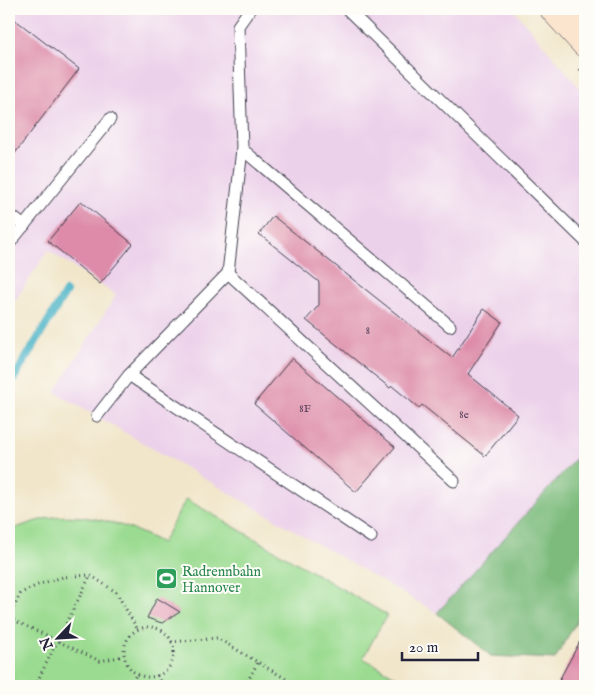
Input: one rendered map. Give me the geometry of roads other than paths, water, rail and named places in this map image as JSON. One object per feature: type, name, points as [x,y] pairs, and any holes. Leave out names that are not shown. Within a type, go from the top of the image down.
[{"type":"main road","points":[[554,9],[585,43]]},
{"type":"lane","points":[[97,416],[129,375],[228,273],[242,149],[238,26],[250,9]]},
{"type":"lane","points":[[346,9],[585,241]]},
{"type":"lane","points":[[9,244],[110,119]]},
{"type":"lane","points":[[242,149],[450,326]]},
{"type":"lane","points":[[9,214],[24,226]]},
{"type":"lane","points":[[228,273],[454,481]]},
{"type":"lane","points":[[129,375],[371,537]]},
{"type":"waterway","points":[[9,386],[66,292]]},
{"type":"place","name":"Radrennbahn Hannover","points":[[166,579]]}]
